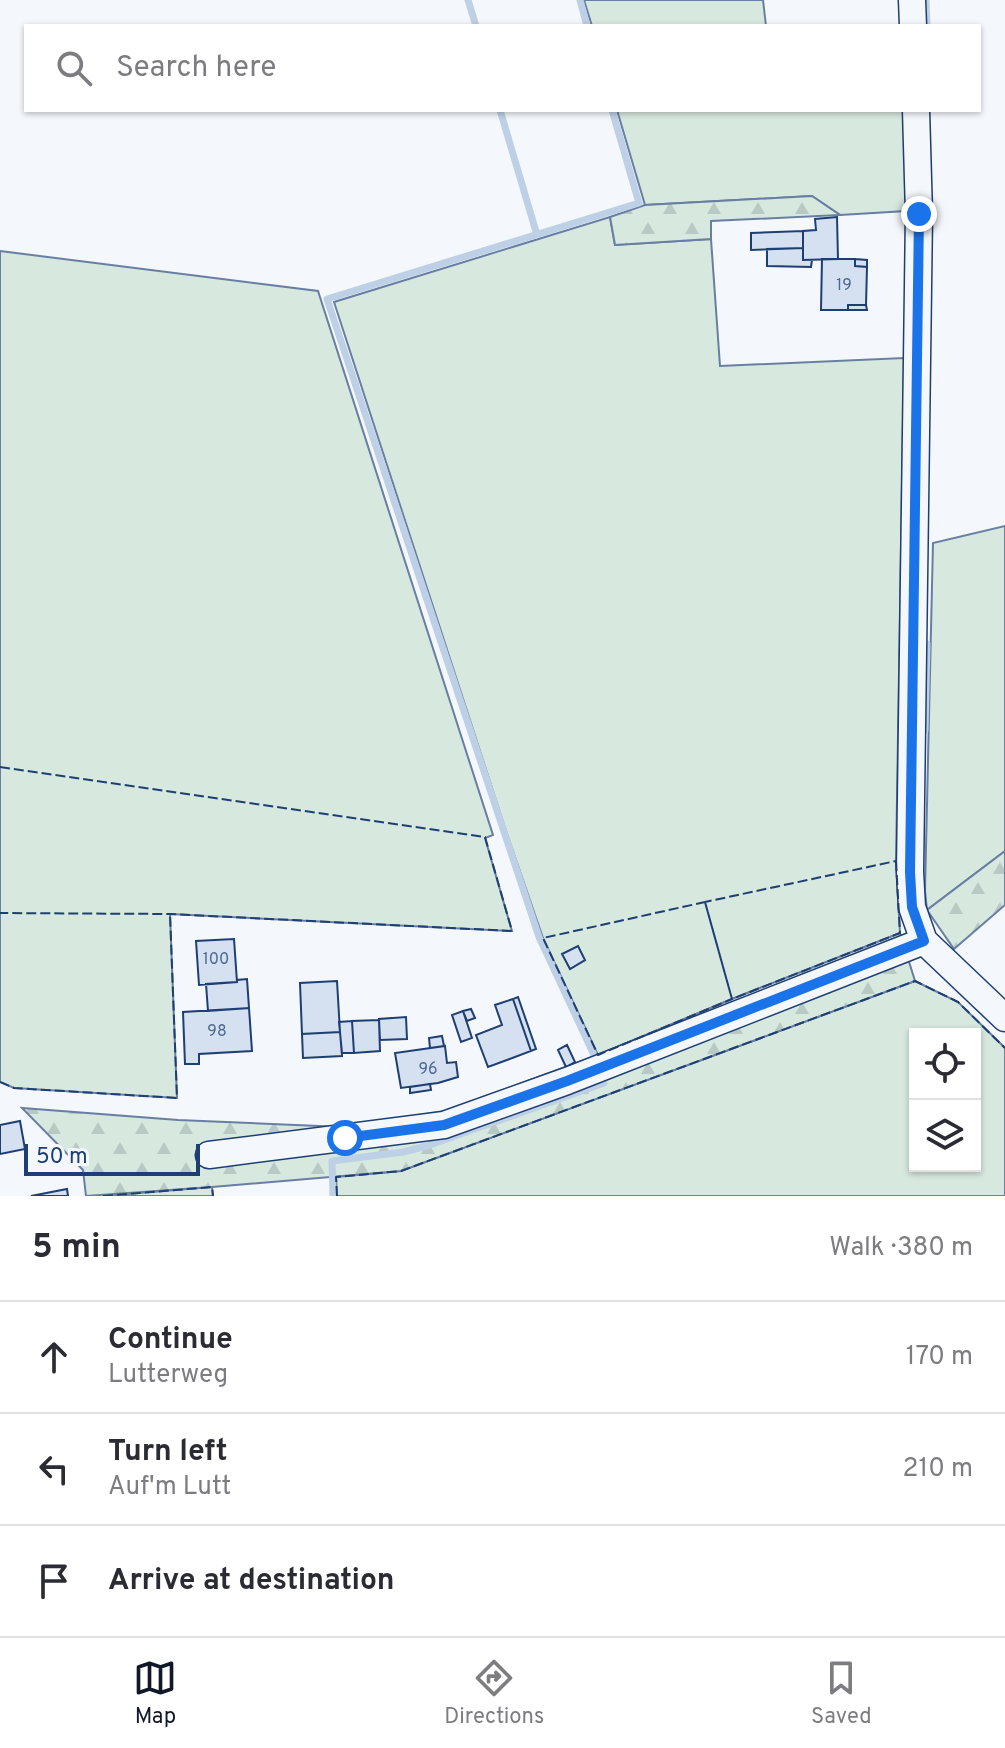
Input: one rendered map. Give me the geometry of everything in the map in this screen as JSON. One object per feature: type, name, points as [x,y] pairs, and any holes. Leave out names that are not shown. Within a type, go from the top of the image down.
[{"type":"street","points":[[912,0],[913,24]]},
{"type":"street","points":[[916,112],[919,214],[912,907],[924,941],[1005,1018]]},
{"type":"street","points":[[209,1155],[444,1125],[567,1081],[924,941]]},
{"type":"green space","points":[[584,0],[763,0],[766,24],[591,24]]},
{"type":"green space","points":[[618,112],[904,112],[906,211],[840,215],[812,196],[645,205]]},
{"type":"green space","points":[[812,196],[840,215],[711,221],[711,239],[615,245],[610,217],[645,205]]},
{"type":"green space","points":[[610,217],[615,245],[711,239],[720,366],[904,358],[896,861],[900,933],[598,1055],[543,938],[334,302]]},
{"type":"green space","points":[[0,251],[318,291],[493,835],[485,838],[512,931],[170,914],[177,1098],[14,1088],[0,1082]]},
{"type":"green space","points":[[1005,526],[1005,851],[927,910],[933,543]]},
{"type":"green space","points":[[1005,851],[1005,905],[954,949],[927,910]]},
{"type":"green space","points":[[900,933],[915,981],[401,1171],[86,1196],[83,1170],[22,1108],[178,1120],[343,1127],[445,1111],[598,1055]]},
{"type":"green space","points":[[915,981],[958,1002],[1005,1048],[1005,1196],[337,1196],[336,1177],[401,1171]]},
{"type":"green space","points":[[212,1187],[213,1196],[103,1196]]},
{"type":"building","points":[[837,217],[838,259],[803,260],[803,231],[816,230],[815,219]]},
{"type":"building","points":[[803,231],[803,248],[751,250],[751,233]]},
{"type":"building","points":[[803,248],[803,260],[812,260],[811,267],[767,266],[767,249]]},
{"type":"building","points":[[822,259],[855,259],[855,266],[867,267],[866,305],[848,305],[848,310],[821,310]]},
{"type":"building","points":[[855,259],[867,260],[867,267],[855,266]]},
{"type":"building","points":[[848,305],[866,305],[867,310],[848,310]]},
{"type":"building","points":[[234,939],[237,982],[199,985],[196,941]]},
{"type":"building","points":[[578,946],[585,960],[570,969],[562,954]]},
{"type":"building","points":[[247,979],[249,1008],[208,1011],[206,984]]},
{"type":"building","points":[[337,981],[340,1032],[302,1034],[300,983]]},
{"type":"building","points":[[518,997],[536,1049],[531,1051],[513,999]]},
{"type":"building","points":[[513,999],[531,1051],[488,1067],[476,1035],[502,1025],[495,1005]]},
{"type":"building","points":[[249,1008],[252,1051],[199,1054],[199,1064],[185,1064],[183,1012]]},
{"type":"building","points":[[471,1009],[475,1018],[467,1021],[463,1011]]},
{"type":"building","points":[[463,1011],[472,1038],[461,1042],[452,1015]]},
{"type":"building","points":[[406,1017],[407,1039],[380,1040],[379,1019]]},
{"type":"building","points":[[379,1020],[380,1051],[354,1053],[352,1021]]},
{"type":"building","points":[[352,1021],[354,1053],[342,1053],[339,1022]]},
{"type":"building","points":[[340,1032],[342,1056],[303,1058],[302,1034]]},
{"type":"building","points":[[442,1036],[444,1046],[430,1048],[429,1038]]},
{"type":"building","points":[[567,1045],[575,1062],[566,1067],[558,1050]]},
{"type":"building","points":[[445,1046],[447,1063],[456,1062],[458,1077],[401,1088],[395,1053]]},
{"type":"building","points":[[430,1084],[431,1090],[410,1093],[410,1087]]},
{"type":"building","points":[[20,1121],[25,1149],[0,1154],[0,1125]]},
{"type":"building","points":[[67,1189],[68,1196],[31,1196]]},
{"type":"waterway","points":[[468,0],[475,24]]},
{"type":"waterway","points":[[580,0],[586,24]]},
{"type":"waterway","points":[[926,0],[927,24]]},
{"type":"waterway","points":[[501,112],[537,235]]},
{"type":"waterway","points":[[594,1055],[539,937],[327,299],[639,203],[613,112]]},
{"type":"waterway","points":[[925,730],[927,644]]},
{"type":"waterway","points":[[333,1196],[332,1161],[427,1146],[604,1083],[603,1078]]},
{"type":"fence","points":[[0,767],[485,837],[512,931],[170,914],[0,913]]},
{"type":"fence","points":[[896,861],[900,933],[732,999],[705,902],[896,861]]},
{"type":"fence","points":[[705,902],[732,999],[598,1055],[543,938],[705,902]]},
{"type":"fence","points":[[0,1082],[14,1088],[177,1098],[168,914]]},
{"type":"fence","points":[[337,1196],[336,1177],[401,1171],[915,981],[958,1002],[1005,1048]]},
{"type":"fence","points":[[103,1196],[212,1187],[213,1196]]},
{"type":"route","points":[[345,1138],[444,1125],[567,1081],[924,941],[912,907],[910,872],[919,214]]}]
